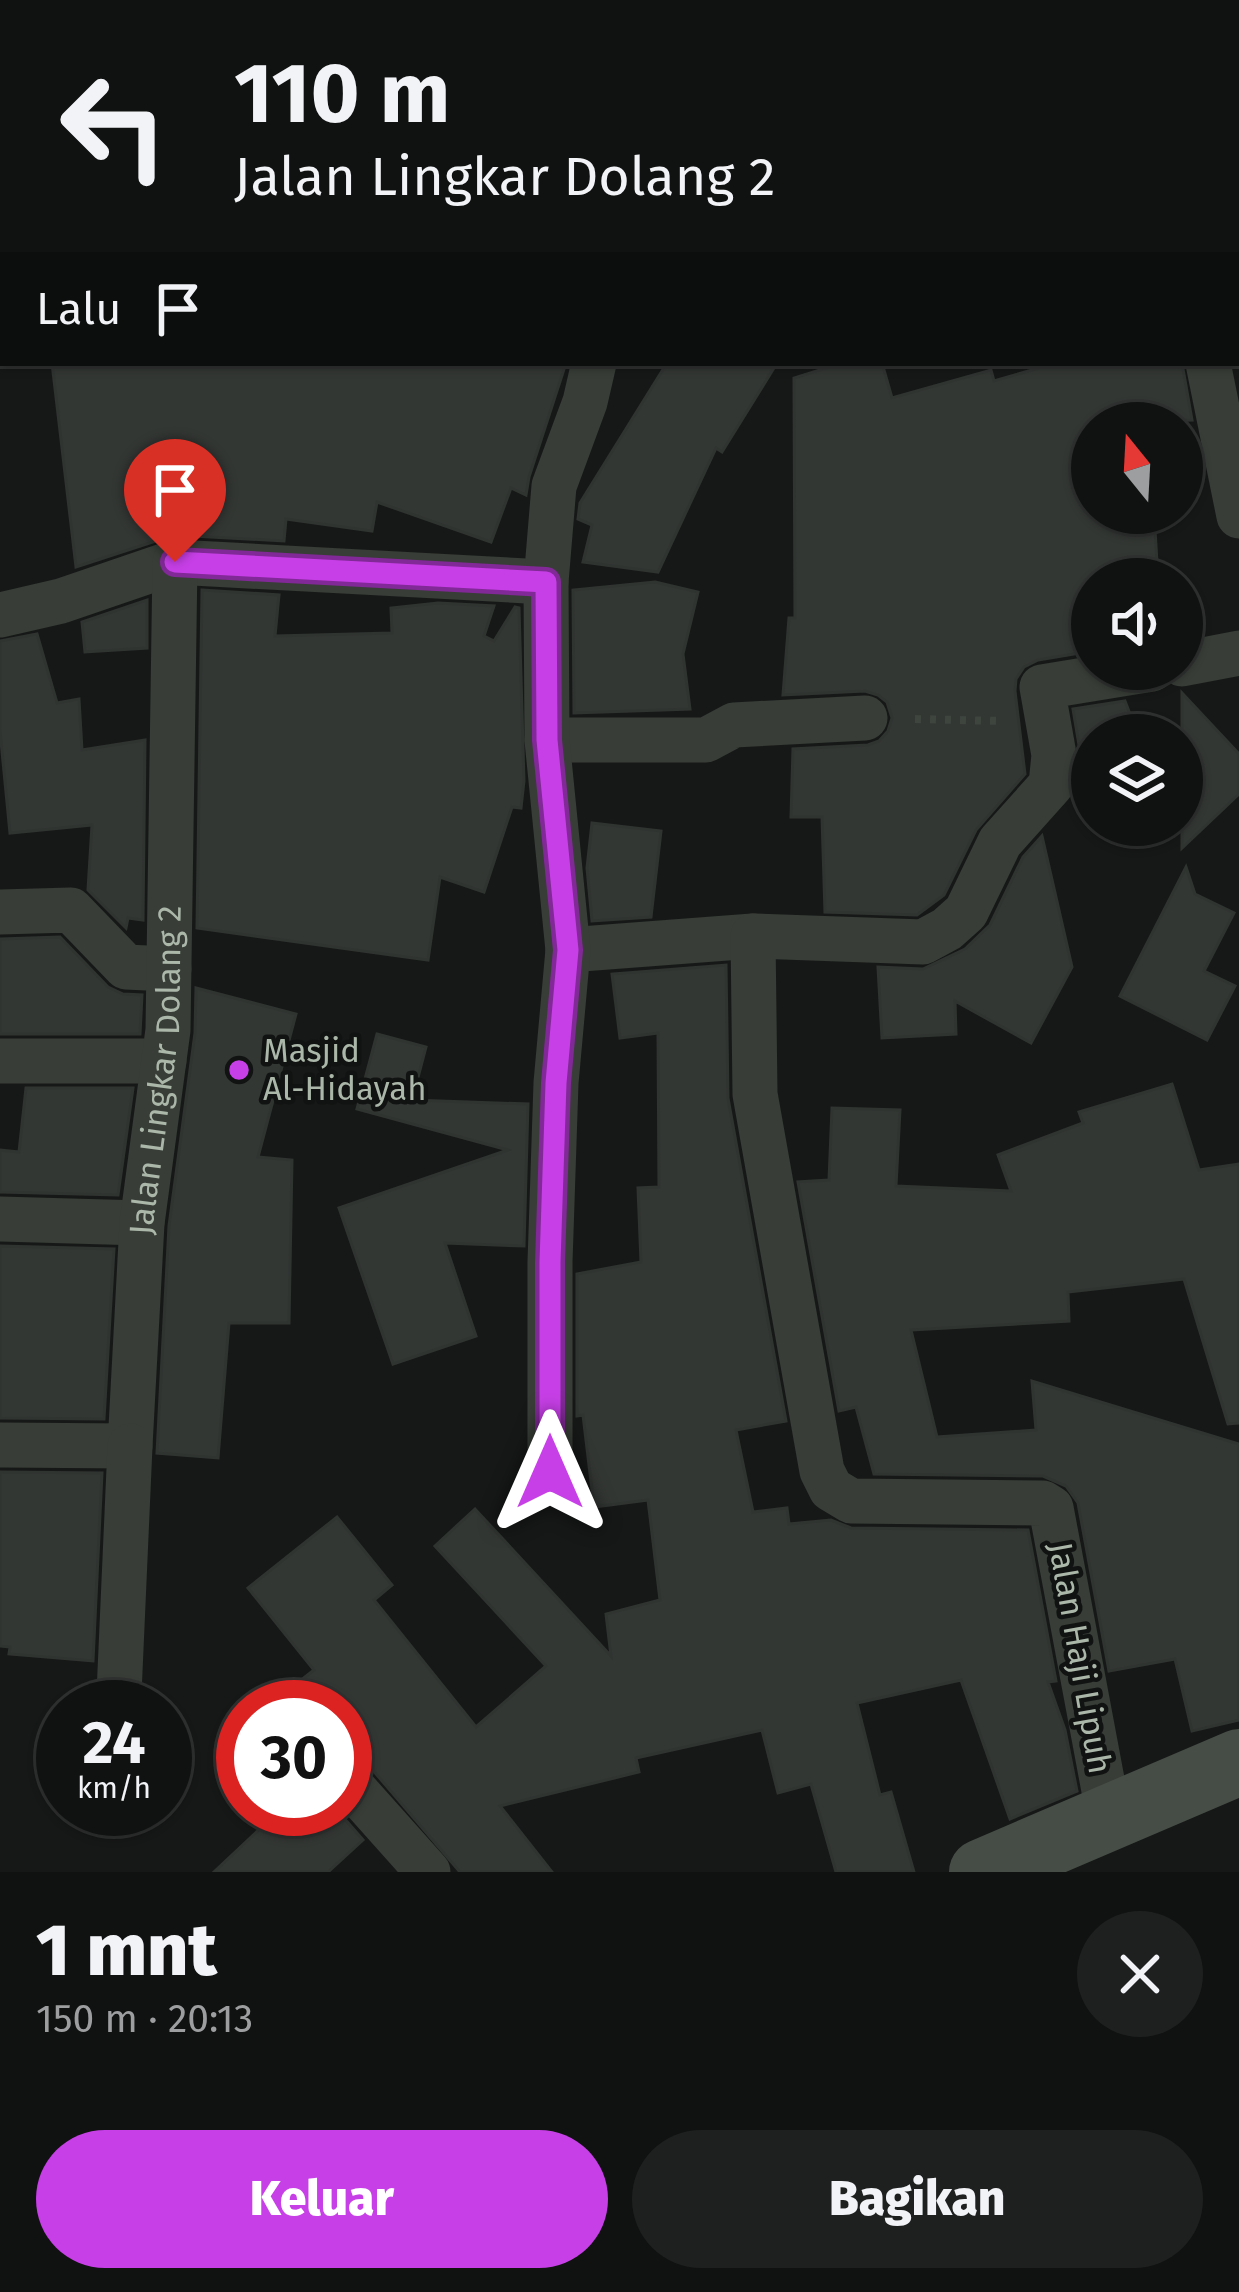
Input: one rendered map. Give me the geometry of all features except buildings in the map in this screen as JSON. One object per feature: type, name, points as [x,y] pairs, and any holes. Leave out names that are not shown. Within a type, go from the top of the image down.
[{"type":"street","points":[[550,1472],[556,1083],[568,950],[547,740],[546,582],[554,486],[593,366]]},
{"type":"street","points":[[1209,366],[1239,516]]},
{"type":"street","points":[[0,615],[61,601],[175,562],[546,582]]},
{"type":"street","name":"Jalan Lingkar Dolang 2","points":[[120,1680],[142,1223],[164,1061],[169,969],[175,562]]},
{"type":"street","points":[[1203,660],[1239,652]]},
{"type":"street","points":[[568,950],[753,936],[922,942],[947,929],[966,912],[1000,842],[1051,785],[1054,755],[1040,692],[1042,687],[1071,682]]},
{"type":"street","points":[[547,740],[706,740],[734,725],[865,718]]},
{"type":"street","points":[[0,912],[71,910],[126,968],[169,969]]},
{"type":"street","name":"Jalan Haji Lipuh","points":[[753,936],[755,1094],[822,1472],[831,1489],[851,1501],[1043,1503],[1051,1508],[1108,1817]]},
{"type":"street","points":[[0,1061],[164,1061]]},
{"type":"street","points":[[0,1219],[142,1223]]},
{"type":"street","points":[[0,1445],[130,1446]]},
{"type":"street","points":[[982,1872],[1239,1762]]},
{"type":"street","points":[[372,1809],[428,1872]]},
{"type":"path","points":[[865,718],[1002,721],[1040,692]]},
{"type":"place","name":"Masjid Al-Hidayah","points":[[239,1070]]},
{"type":"route","points":[[175,562],[546,582],[547,740],[568,950],[556,1083],[550,1472]]}]
